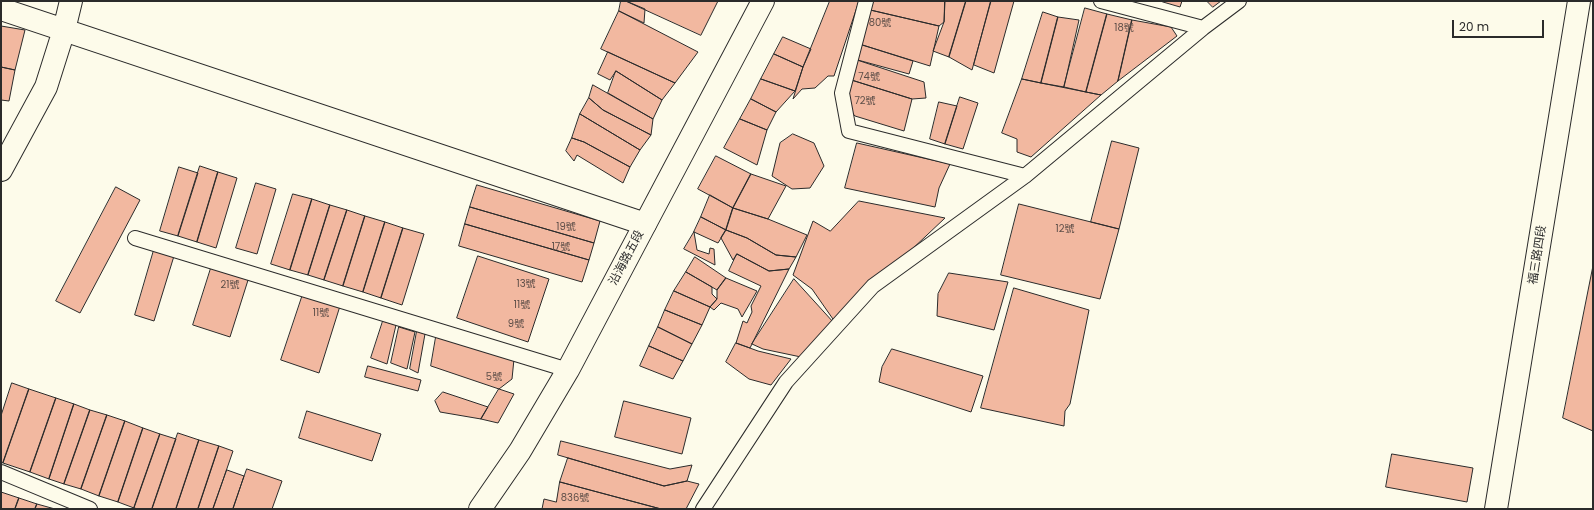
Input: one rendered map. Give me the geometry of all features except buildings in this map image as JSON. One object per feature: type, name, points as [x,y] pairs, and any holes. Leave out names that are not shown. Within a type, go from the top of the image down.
[{"type":"street","points":[[1,170],[46,87],[64,30],[71,1]]},
{"type":"street","name":"沿海路五段","points":[[480,509],[520,451],[568,370],[763,1]]},
{"type":"street","name":"福三路四段","points":[[1496,509],[1579,1]]},
{"type":"street","points":[[1,9],[645,224]]},
{"type":"lane","points":[[866,1],[842,93],[849,131],[1025,176]]},
{"type":"lane","points":[[1101,1],[1202,28]]},
{"type":"lane","points":[[703,509],[786,382],[873,286],[1025,176],[1202,28],[1239,1]]},
{"type":"lane","points":[[135,238],[568,370]]},
{"type":"lane","points":[[1,472],[90,509]]}]
